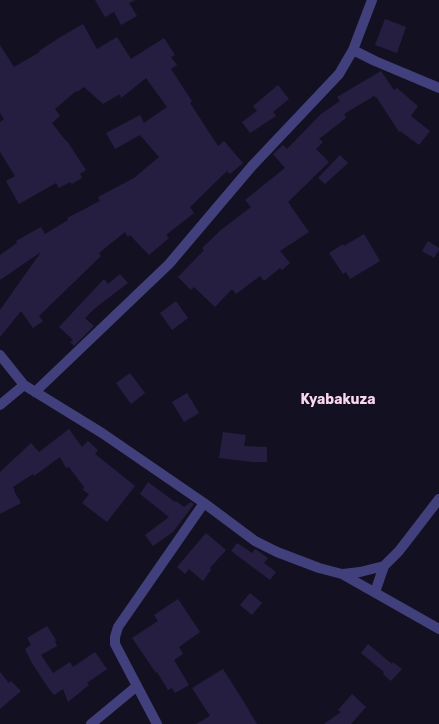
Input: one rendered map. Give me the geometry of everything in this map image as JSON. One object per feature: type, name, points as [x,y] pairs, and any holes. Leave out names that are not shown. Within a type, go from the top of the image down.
[{"type":"street","points":[[35,392],[169,264],[252,166],[339,74],[353,50],[372,0]]},
{"type":"street","points":[[353,50],[439,88]]},
{"type":"street","points":[[0,355],[24,385],[102,433],[204,503],[255,541],[284,555],[319,568],[342,574],[439,629]]},
{"type":"street","points":[[0,405],[24,385]]},
{"type":"street","points":[[375,592],[384,566],[399,550],[439,498]]},
{"type":"street","points":[[157,724],[115,644],[114,637],[118,627],[204,503]]},
{"type":"street","points":[[342,574],[360,572],[384,566]]},
{"type":"street","points":[[91,724],[137,686]]},
{"type":"building","points":[[95,0],[135,0],[129,3],[137,16],[121,25],[114,12],[105,17]]},
{"type":"building","points":[[385,19],[406,27],[397,53],[375,45]]},
{"type":"building","points":[[83,24],[97,49],[117,37],[131,59],[164,38],[175,55],[171,57],[177,65],[171,69],[192,101],[190,103],[218,146],[224,141],[243,163],[230,174],[227,171],[190,207],[194,213],[166,235],[169,238],[149,255],[130,235],[128,237],[125,232],[99,253],[101,256],[39,316],[43,321],[33,328],[21,311],[0,337],[0,310],[41,252],[0,280],[0,255],[17,243],[16,241],[41,227],[45,234],[68,220],[67,218],[100,201],[98,197],[134,178],[159,157],[140,135],[115,149],[106,133],[140,115],[144,123],[167,107],[146,78],[121,98],[120,94],[103,104],[84,87],[77,92],[76,91],[55,109],[60,116],[52,123],[67,141],[86,170],[80,174],[82,178],[72,184],[70,182],[59,188],[56,183],[19,204],[6,181],[15,176],[0,152],[0,122],[4,119],[0,113],[0,45],[14,67]]},
{"type":"building","points":[[381,71],[394,90],[397,88],[418,106],[411,116],[430,131],[419,145],[400,131],[399,132],[377,98],[374,96],[344,114],[346,118],[319,139],[323,142],[316,149],[329,162],[288,202],[309,232],[280,251],[290,263],[282,270],[280,268],[264,281],[260,276],[236,294],[232,289],[215,307],[194,287],[191,290],[178,277],[204,250],[202,248],[221,230],[251,207],[245,200],[285,168],[273,154],[283,145],[287,149],[321,114],[340,101],[337,97]]},
{"type":"building","points":[[278,85],[289,99],[273,112],[276,116],[250,133],[242,122],[257,111],[253,106]]},
{"type":"building","points":[[340,155],[348,163],[325,184],[318,178]]},
{"type":"building","points":[[364,234],[380,261],[350,279],[346,272],[343,274],[329,253],[343,244],[344,246]]},
{"type":"building","points":[[428,241],[439,248],[434,258],[422,251]]},
{"type":"building","points":[[120,274],[128,283],[94,309],[85,318],[94,326],[74,346],[70,342],[73,340],[59,327],[104,279],[108,284]]},
{"type":"building","points":[[176,301],[188,318],[172,330],[160,313]]},
{"type":"building","points":[[130,373],[145,393],[131,404],[116,383]]},
{"type":"building","points":[[187,393],[199,413],[184,422],[172,402]]},
{"type":"building","points":[[69,429],[82,447],[88,441],[98,450],[95,454],[135,486],[107,522],[82,503],[89,494],[83,490],[84,487],[69,467],[66,468],[60,457],[34,476],[33,474],[13,487],[21,503],[0,514],[0,472],[31,443],[39,452]]},
{"type":"building","points":[[223,432],[246,435],[244,446],[267,447],[267,462],[219,458]]},
{"type":"building","points":[[148,482],[184,507],[191,502],[194,504],[173,532],[153,546],[145,535],[169,517],[140,494]]},
{"type":"building","points":[[206,533],[226,550],[210,568],[211,570],[203,581],[189,569],[185,574],[177,567]]},
{"type":"building","points":[[237,543],[252,553],[255,549],[268,558],[264,563],[276,572],[270,580],[231,551]]},
{"type":"building","points":[[250,593],[262,603],[252,615],[240,605]]},
{"type":"building","points":[[178,599],[200,632],[179,647],[183,654],[174,660],[189,685],[175,693],[172,688],[168,690],[157,672],[156,673],[132,638],[158,621],[154,615]]},
{"type":"building","points":[[47,626],[56,640],[57,646],[41,655],[53,673],[70,662],[73,667],[95,652],[107,669],[87,683],[89,685],[68,702],[63,689],[54,695],[32,663],[25,649],[31,645],[27,638]]},
{"type":"building","points":[[368,644],[392,664],[393,662],[402,669],[391,681],[383,674],[384,672],[361,653]]},
{"type":"building","points":[[223,669],[257,724],[196,724],[210,716],[192,688]]},
{"type":"building","points":[[0,672],[9,683],[11,681],[21,691],[0,709]]},
{"type":"building","points":[[352,694],[366,707],[351,724],[324,724],[341,712],[338,710]]},
{"type":"district","name":"Kyabakuza","points":[[338,400]]}]
